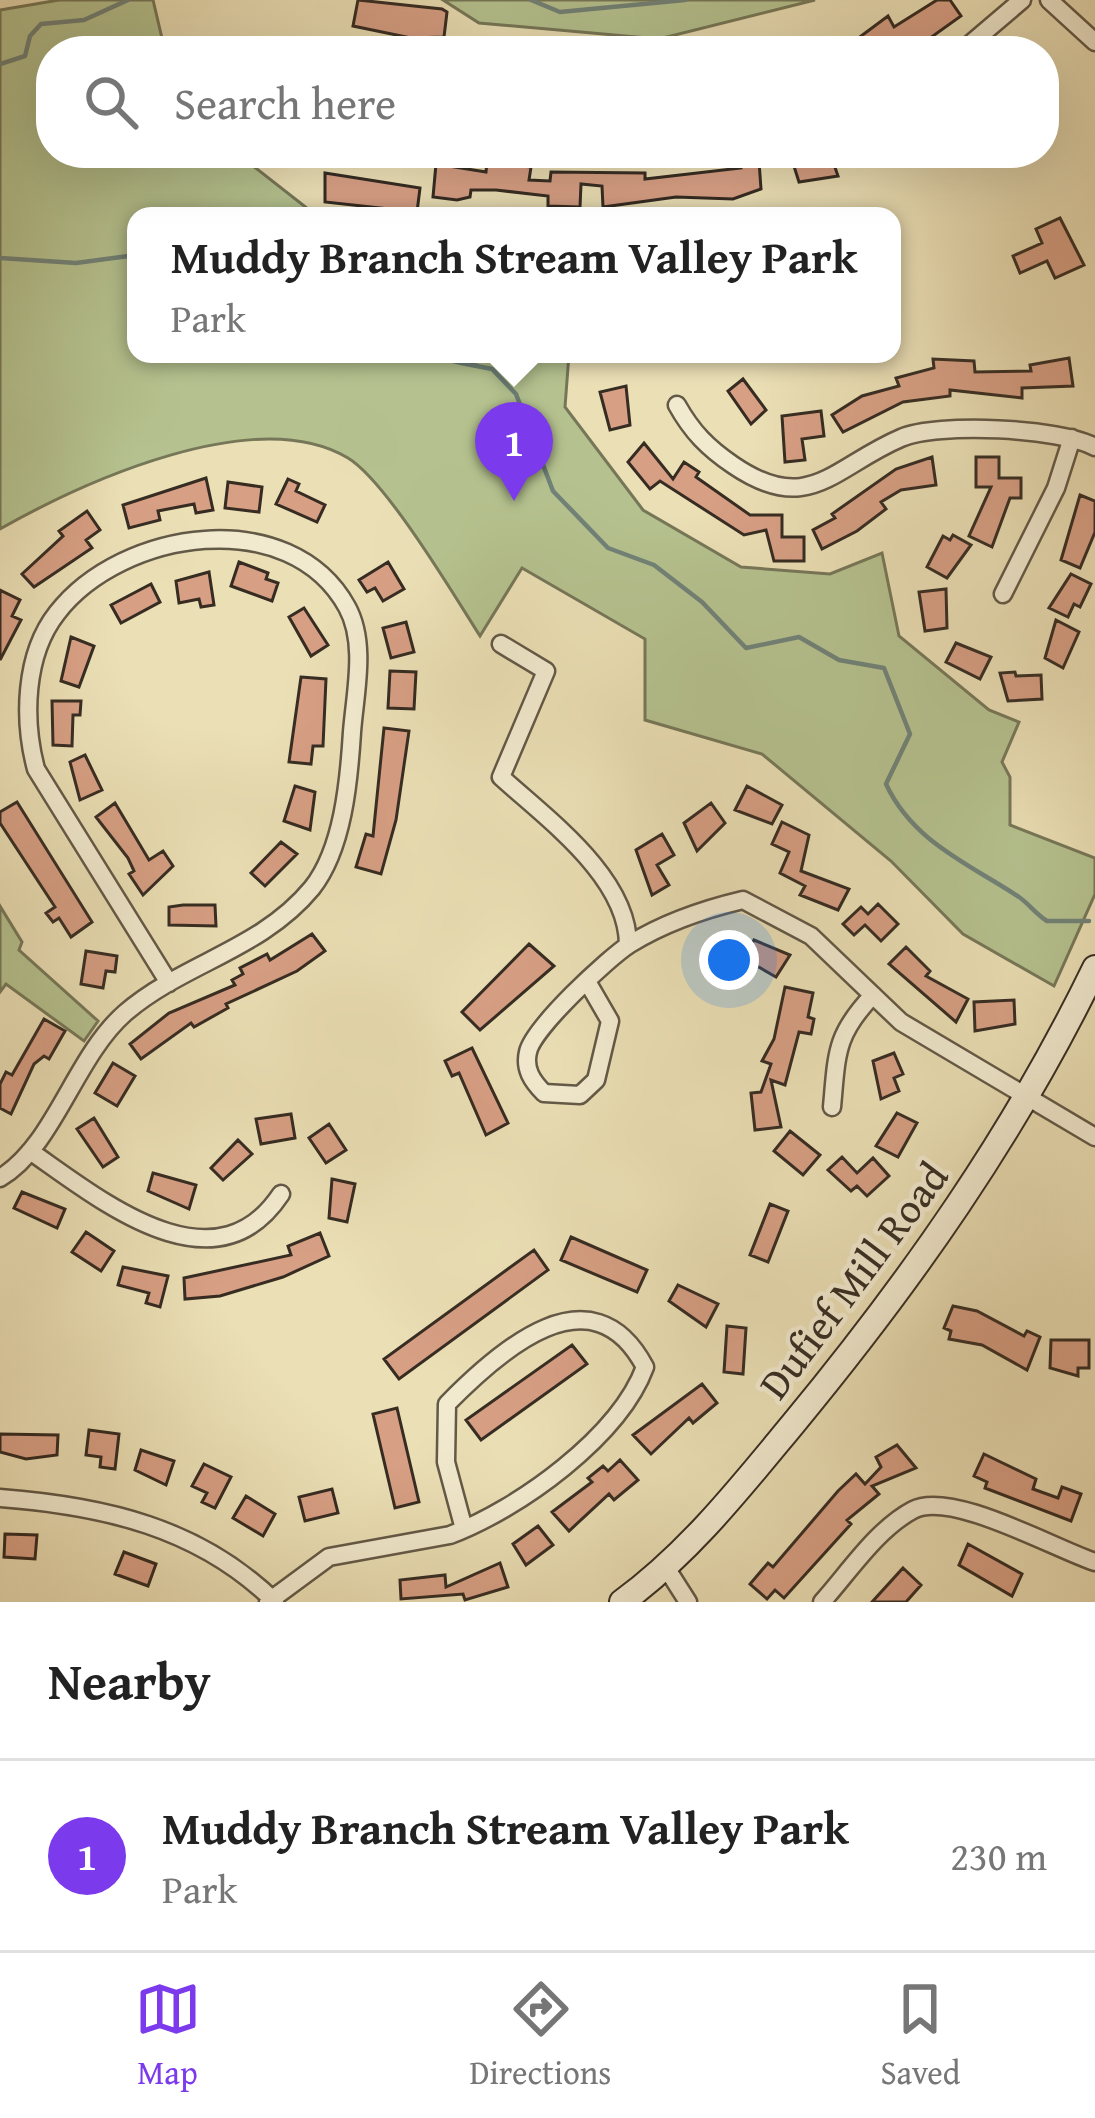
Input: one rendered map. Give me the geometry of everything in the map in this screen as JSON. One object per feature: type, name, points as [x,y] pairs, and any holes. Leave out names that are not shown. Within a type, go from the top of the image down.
[{"type":"main road","name":"Dufief Mill Road","points":[[622,1602],[667,1569],[730,1500],[915,1272],[1030,1096],[1095,968]]},
{"type":"street","points":[[980,36],[1022,0]]},
{"type":"street","points":[[1049,0],[1095,42]]},
{"type":"street","points":[[677,405],[710,449],[773,488],[805,488],[824,481],[920,432],[1072,438],[1095,447]]},
{"type":"street","points":[[1003,594],[1056,488],[1072,438]]},
{"type":"street","points":[[0,1178],[30,1151],[98,1040],[169,982],[266,934],[312,888],[331,859],[352,741],[358,640],[348,608],[314,567],[258,540],[185,544],[100,574],[56,614],[30,676],[28,741],[36,770],[169,982]]},
{"type":"street","points":[[501,644],[546,671],[501,777],[591,864],[628,923],[628,945]]},
{"type":"street","points":[[588,983],[610,1021],[596,1080],[580,1095],[544,1093],[527,1067],[528,1048],[539,1030],[588,983],[628,945],[706,909],[743,900],[811,936],[901,1022],[1095,1137]]},
{"type":"street","points":[[832,1107],[838,1042],[845,1024],[873,995]]},
{"type":"street","points":[[30,1151],[126,1217],[176,1236],[241,1231],[266,1216],[280,1194]]},
{"type":"street","points":[[0,1498],[118,1512],[196,1543],[272,1601],[329,1557],[464,1529],[534,1491],[616,1416],[640,1379],[644,1366],[631,1341],[593,1320],[559,1320],[540,1328],[447,1403],[446,1462],[464,1529]]},
{"type":"street","points":[[822,1602],[893,1522],[931,1505],[945,1504],[1095,1562]]},
{"type":"street","points":[[667,1569],[688,1602]]},
{"type":"green space","points":[[59,0],[153,0],[161,36],[36,36],[36,168],[256,168],[306,207],[127,207],[127,363],[568,363],[565,407],[643,510],[741,567],[830,574],[882,553],[899,636],[989,710],[1019,722],[1002,762],[1010,777],[1010,825],[1095,858],[1095,894],[1054,986],[963,934],[891,861],[762,754],[645,720],[645,639],[522,568],[480,636],[400,514],[348,458],[310,443],[267,439],[220,444],[123,471],[0,529],[0,10]]},
{"type":"green space","points":[[443,0],[815,0],[671,36],[479,23]]},
{"type":"green space","points":[[0,906],[22,942],[19,950],[98,1021],[84,1041],[6,984],[0,992]]},
{"type":"building","points":[[358,0],[447,12],[444,36],[401,36],[353,26]]},
{"type":"building","points":[[937,0],[950,0],[961,16],[933,36],[861,36],[888,16],[894,27]]},
{"type":"building","points":[[436,168],[486,172],[486,168],[531,168],[529,180],[550,181],[551,172],[645,173],[645,179],[760,168],[761,189],[733,199],[676,197],[603,207],[602,186],[581,184],[580,207],[548,206],[548,196],[496,190],[471,190],[470,197],[457,200],[433,197]]},
{"type":"building","points":[[795,168],[835,168],[838,176],[799,182]]},
{"type":"building","points":[[325,173],[420,188],[418,207],[325,202]]},
{"type":"building","points":[[1060,218],[1084,265],[1055,278],[1047,261],[1020,273],[1013,256],[1042,243],[1036,229]]},
{"type":"building","points":[[1069,358],[1073,386],[1022,388],[1022,398],[950,390],[950,396],[903,402],[843,432],[832,415],[862,396],[899,386],[896,378],[934,368],[933,359],[974,361],[975,372],[1031,371],[1030,365]]},
{"type":"building","points":[[743,379],[766,410],[751,424],[728,391]]},
{"type":"building","points":[[626,386],[630,425],[610,430],[600,392]]},
{"type":"building","points":[[821,411],[824,436],[802,439],[805,460],[785,462],[782,416]]},
{"type":"building","points":[[644,443],[673,479],[684,462],[699,472],[696,477],[750,515],[782,515],[782,537],[804,537],[804,561],[774,561],[766,530],[744,535],[660,481],[650,489],[628,462]]},
{"type":"building","points":[[932,457],[936,485],[901,490],[881,502],[886,509],[857,531],[822,549],[813,530],[835,518],[832,514],[896,469]]},
{"type":"building","points":[[976,457],[999,457],[999,478],[1021,478],[1021,498],[1010,498],[992,547],[969,536],[991,487],[976,487]]},
{"type":"building","points":[[206,478],[213,510],[196,513],[194,504],[158,511],[160,520],[129,528],[123,505]]},
{"type":"building","points":[[288,479],[299,484],[296,491],[325,505],[317,522],[276,504]]},
{"type":"building","points":[[228,482],[262,487],[259,512],[225,508]]},
{"type":"building","points":[[1080,495],[1095,501],[1095,532],[1080,568],[1061,560]]},
{"type":"building","points":[[87,511],[100,530],[86,540],[92,548],[34,587],[22,574],[63,536],[59,531]]},
{"type":"building","points":[[953,535],[971,545],[947,578],[927,567],[943,536],[950,540]]},
{"type":"building","points":[[239,562],[268,573],[266,579],[278,583],[272,601],[231,586]]},
{"type":"building","points":[[388,562],[404,589],[383,601],[375,588],[367,592],[359,580]]},
{"type":"building","points":[[209,572],[214,605],[201,607],[199,599],[179,603],[176,581]]},
{"type":"building","points":[[1071,574],[1091,584],[1080,607],[1074,604],[1068,617],[1049,608]]},
{"type":"building","points":[[151,584],[160,602],[121,623],[111,605]]},
{"type":"building","points":[[946,589],[947,628],[925,631],[919,592]]},
{"type":"building","points":[[0,590],[20,600],[12,616],[21,620],[0,660]]},
{"type":"building","points":[[304,608],[328,645],[311,656],[289,617]]},
{"type":"building","points":[[1056,620],[1079,632],[1063,668],[1045,658]]},
{"type":"building","points":[[406,622],[414,652],[391,658],[383,628]]},
{"type":"building","points":[[71,637],[94,646],[79,687],[61,681]]},
{"type":"building","points":[[956,643],[991,657],[980,679],[946,662]]},
{"type":"building","points":[[390,671],[416,672],[414,709],[388,708]]},
{"type":"building","points":[[1015,672],[1016,676],[1041,675],[1042,699],[1008,701],[1000,673]]},
{"type":"building","points":[[301,677],[326,679],[323,746],[313,746],[311,764],[289,762]]},
{"type":"building","points":[[52,701],[81,701],[80,715],[73,715],[72,746],[53,745]]},
{"type":"building","points":[[384,728],[409,731],[396,820],[381,874],[356,867],[366,834],[373,836]]},
{"type":"building","points":[[85,755],[102,790],[80,800],[70,762]]},
{"type":"building","points":[[295,786],[315,792],[310,830],[284,821]]},
{"type":"building","points":[[747,786],[782,805],[772,824],[735,810]]},
{"type":"building","points":[[17,802],[92,922],[71,937],[59,918],[53,922],[46,913],[55,907],[0,823],[0,812]]},
{"type":"building","points":[[115,803],[149,860],[163,851],[173,866],[143,895],[129,874],[134,871],[128,858],[96,817]]},
{"type":"building","points":[[711,803],[725,823],[697,851],[684,823]]},
{"type":"building","points":[[782,822],[809,835],[801,871],[849,889],[838,910],[800,895],[805,886],[780,873],[789,852],[772,844]]},
{"type":"building","points":[[662,834],[674,855],[657,865],[669,885],[652,895],[636,850]]},
{"type":"building","points":[[281,842],[297,854],[265,886],[251,873]]},
{"type":"building","points":[[878,904],[898,924],[881,941],[865,925],[854,935],[843,924],[861,907],[868,914]]},
{"type":"building","points":[[215,905],[216,926],[169,925],[169,907]]},
{"type":"building","points":[[312,934],[325,951],[297,971],[226,1004],[228,1008],[194,1027],[191,1023],[141,1059],[130,1044],[169,1013],[235,985],[232,980],[243,974],[240,968],[267,954],[270,960]]},
{"type":"building","points":[[754,940],[790,955],[776,977],[743,958]]},
{"type":"building","points":[[529,944],[554,966],[480,1030],[462,1012]]},
{"type":"building","points":[[906,947],[930,971],[926,976],[968,999],[956,1022],[889,964]]},
{"type":"building","points":[[86,951],[117,956],[115,972],[106,971],[103,988],[81,984]]},
{"type":"building","points":[[785,987],[813,993],[808,1017],[814,1019],[811,1034],[799,1032],[785,1085],[771,1080],[781,1127],[755,1130],[751,1093],[761,1092],[771,1064],[762,1061],[774,1039]]},
{"type":"building","points":[[1014,1000],[1015,1024],[975,1031],[974,1002]]},
{"type":"building","points":[[44,1019],[65,1031],[49,1059],[44,1056],[34,1064],[11,1114],[0,1108],[0,1084],[6,1072],[12,1075]]},
{"type":"building","points":[[472,1048],[508,1123],[486,1135],[459,1073],[452,1076],[445,1061]]},
{"type":"building","points":[[894,1053],[903,1074],[894,1078],[899,1091],[881,1099],[873,1061]]},
{"type":"building","points":[[113,1063],[135,1076],[117,1106],[95,1093]]},
{"type":"building","points":[[897,1113],[917,1123],[898,1157],[876,1146]]},
{"type":"building","points":[[291,1114],[295,1138],[261,1144],[256,1119]]},
{"type":"building","points":[[94,1118],[118,1157],[103,1167],[77,1129]]},
{"type":"building","points":[[329,1124],[346,1150],[326,1163],[309,1138]]},
{"type":"building","points":[[790,1131],[820,1155],[803,1175],[774,1151]]},
{"type":"building","points":[[238,1140],[252,1154],[223,1180],[211,1168]]},
{"type":"building","points":[[842,1157],[857,1173],[873,1158],[889,1176],[867,1196],[857,1186],[851,1191],[828,1170]]},
{"type":"building","points":[[153,1173],[196,1185],[189,1209],[148,1191]]},
{"type":"building","points":[[332,1179],[355,1184],[347,1222],[329,1218]]},
{"type":"building","points":[[22,1192],[65,1209],[57,1228],[14,1208]]},
{"type":"building","points":[[770,1204],[788,1211],[768,1262],[750,1255]]},
{"type":"building","points":[[86,1232],[114,1251],[101,1271],[72,1252]]},
{"type":"building","points":[[320,1233],[329,1256],[283,1277],[220,1296],[185,1299],[184,1278],[291,1255],[288,1246]]},
{"type":"building","points":[[571,1237],[647,1270],[637,1292],[561,1260]]},
{"type":"building","points":[[534,1250],[548,1270],[399,1379],[384,1359]]},
{"type":"building","points":[[123,1267],[168,1276],[160,1307],[146,1303],[149,1293],[118,1285]]},
{"type":"building","points":[[678,1285],[718,1304],[706,1327],[669,1301]]},
{"type":"building","points":[[953,1306],[977,1311],[1024,1336],[1027,1331],[1040,1337],[1027,1370],[982,1345],[949,1339],[951,1331],[944,1328]]},
{"type":"building","points":[[727,1326],[746,1328],[743,1374],[724,1372]]},
{"type":"building","points":[[1051,1340],[1089,1340],[1089,1368],[1078,1368],[1078,1376],[1050,1368]]},
{"type":"building","points":[[572,1345],[587,1364],[481,1440],[466,1420]]},
{"type":"building","points":[[702,1384],[717,1403],[693,1423],[689,1418],[651,1454],[633,1435]]},
{"type":"building","points":[[397,1408],[419,1502],[395,1508],[373,1414]]},
{"type":"building","points":[[89,1430],[119,1434],[115,1469],[100,1467],[101,1457],[86,1455]]},
{"type":"building","points":[[0,1434],[58,1435],[57,1455],[26,1459],[0,1452]]},
{"type":"building","points":[[897,1445],[916,1468],[872,1486],[879,1494],[847,1520],[851,1524],[784,1598],[775,1590],[767,1599],[750,1584],[768,1563],[773,1567],[838,1491],[856,1474],[865,1484],[881,1467],[876,1457]]},
{"type":"building","points":[[141,1450],[174,1461],[166,1485],[135,1470]]},
{"type":"building","points":[[984,1454],[1036,1479],[1033,1489],[1058,1498],[1062,1487],[1081,1494],[1071,1521],[985,1488],[987,1482],[974,1476]]},
{"type":"building","points":[[620,1460],[638,1480],[614,1500],[609,1494],[569,1531],[552,1512],[592,1482],[588,1478],[603,1466],[608,1471]]},
{"type":"building","points":[[204,1464],[231,1477],[215,1508],[202,1502],[207,1493],[192,1486]]},
{"type":"building","points":[[332,1489],[338,1513],[305,1521],[299,1497]]},
{"type":"building","points":[[246,1496],[275,1514],[263,1536],[233,1518]]},
{"type":"building","points":[[538,1526],[553,1545],[526,1565],[513,1544]]},
{"type":"building","points":[[5,1534],[37,1535],[35,1559],[4,1557]]},
{"type":"building","points":[[968,1544],[1022,1574],[1012,1596],[959,1565]]},
{"type":"building","points":[[124,1552],[156,1564],[148,1586],[115,1574]]},
{"type":"building","points":[[500,1563],[508,1587],[465,1600],[463,1594],[401,1599],[400,1580],[445,1575],[446,1587]]},
{"type":"building","points":[[903,1568],[921,1585],[906,1602],[872,1602]]},
{"type":"waterway","points":[[0,64],[25,56],[30,36],[41,24],[84,20],[128,0]]},
{"type":"waterway","points":[[531,0],[560,12],[685,0]]},
{"type":"waterway","points":[[0,258],[76,263],[127,256]]},
{"type":"waterway","points":[[461,363],[492,369],[516,394],[553,491],[608,548],[654,565],[702,602],[746,648],[799,637],[839,660],[884,668],[910,734],[886,784],[897,804],[927,837],[1019,897],[1047,921],[1089,921]]},
{"type":"place","name":"Muddy Branch Stream Valley Park","points":[[514,501]]}]
